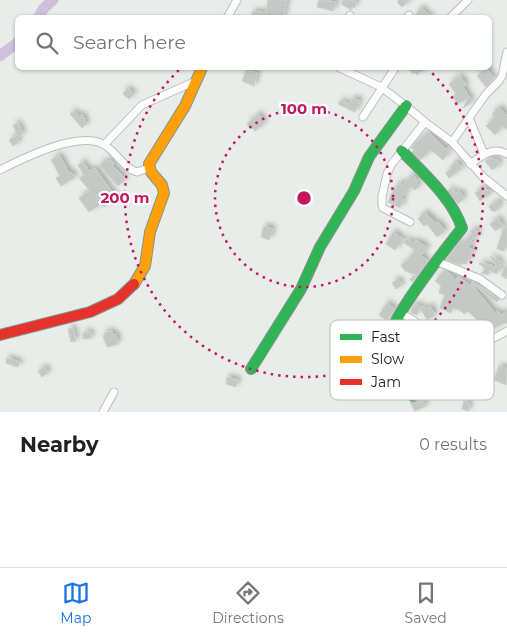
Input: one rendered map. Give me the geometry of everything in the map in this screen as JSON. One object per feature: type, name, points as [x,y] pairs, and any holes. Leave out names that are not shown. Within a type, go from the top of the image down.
[{"type":"street","points":[[229,15],[237,0]]},
{"type":"street","points":[[453,15],[468,0]]},
{"type":"street","points":[[452,142],[486,94],[502,76],[507,52]]},
{"type":"street","points":[[0,170],[30,156],[76,141],[94,141],[104,145],[132,170],[137,172],[148,168],[177,122],[201,70]]},
{"type":"street","points":[[344,70],[381,87],[406,106],[452,142],[470,164],[494,188],[507,196]]},
{"type":"street","points":[[363,117],[394,70]]},
{"type":"street","points":[[104,145],[142,105],[198,80]]},
{"type":"street","points":[[251,369],[301,289],[320,247],[354,191],[369,157],[406,106]]},
{"type":"street","points":[[469,118],[484,154]]},
{"type":"street","points":[[410,222],[387,210],[382,205],[387,174],[391,165],[425,122]]},
{"type":"street","points":[[470,164],[493,150],[502,151],[507,154]]},
{"type":"street","points":[[397,320],[418,285],[460,233],[462,225],[450,205],[402,151]]},
{"type":"street","points":[[0,335],[98,310],[114,302],[134,284],[141,276],[146,264],[149,238],[164,193],[161,182],[148,168]]},
{"type":"street","points":[[436,261],[480,279],[502,295]]},
{"type":"street","points":[[401,313],[413,320]]},
{"type":"street","points":[[494,338],[507,330]]},
{"type":"street","points":[[103,412],[114,392]]},
{"type":"building","points":[[268,0],[287,0],[284,15],[252,15],[253,11],[266,13]]},
{"type":"building","points":[[319,0],[336,2],[333,11],[317,7]]},
{"type":"building","points":[[343,0],[354,0],[357,2],[351,10],[341,4]]},
{"type":"building","points":[[399,0],[409,0],[402,7],[397,2]]},
{"type":"building","points":[[421,8],[429,15],[415,15]]},
{"type":"building","points":[[247,70],[257,73],[254,86],[242,81]]},
{"type":"building","points":[[409,70],[423,70],[417,75],[414,72],[413,74]]},
{"type":"building","points":[[484,70],[488,70],[494,78],[486,87],[477,76]]},
{"type":"building","points":[[460,76],[466,85],[463,87],[472,102],[463,108],[468,98],[457,104],[453,96],[456,94],[449,84]]},
{"type":"building","points":[[127,88],[134,94],[129,99],[123,94]]},
{"type":"building","points":[[353,98],[360,101],[355,112],[338,104],[341,100],[349,105]]},
{"type":"building","points":[[499,107],[507,116],[507,130],[503,126],[495,135],[486,126],[495,117],[492,114]]},
{"type":"building","points":[[74,111],[79,117],[82,114],[87,123],[82,128],[70,114]]},
{"type":"building","points":[[258,114],[265,122],[255,131],[247,124]]},
{"type":"building","points":[[18,123],[23,134],[18,137],[13,125]]},
{"type":"building","points":[[429,132],[446,149],[449,147],[451,149],[443,160],[431,150],[420,160],[412,152],[414,150],[411,148],[416,142]]},
{"type":"building","points":[[15,136],[19,142],[13,146],[9,140]]},
{"type":"building","points":[[59,155],[69,173],[71,172],[75,177],[61,186],[56,178],[60,176],[51,160]]},
{"type":"building","points":[[490,158],[497,159],[500,164],[492,170],[485,161]]},
{"type":"building","points":[[107,160],[108,162],[111,160],[114,164],[112,165],[125,179],[118,186],[99,165]]},
{"type":"building","points":[[456,161],[462,168],[449,178],[446,173]]},
{"type":"building","points":[[83,162],[89,171],[95,168],[117,199],[104,207],[101,204],[89,212],[79,198],[90,191],[79,178],[84,175],[78,165]]},
{"type":"building","points":[[412,175],[418,180],[416,183],[419,186],[415,190],[411,187],[401,198],[404,199],[400,208],[388,202],[400,182],[403,185]]},
{"type":"building","points":[[484,187],[486,190],[493,191],[480,201],[475,193]]},
{"type":"building","points":[[450,188],[455,194],[459,191],[464,198],[458,204],[448,191]]},
{"type":"building","points":[[498,201],[499,208],[494,212],[493,210],[491,211],[489,206]]},
{"type":"building","points":[[425,212],[436,223],[438,222],[445,231],[437,237],[427,224],[424,226],[418,219]]},
{"type":"building","points":[[498,218],[503,226],[495,231],[490,224]]},
{"type":"building","points":[[264,226],[273,229],[269,240],[261,237]]},
{"type":"building","points":[[504,227],[507,232],[507,243],[504,251],[497,249]]},
{"type":"building","points":[[475,229],[479,235],[471,240],[473,242],[468,247],[473,250],[466,264],[462,263],[461,265],[446,260],[458,244],[460,245],[472,234],[470,231]]},
{"type":"building","points":[[393,232],[403,239],[395,250],[386,244]]},
{"type":"building","points":[[406,239],[413,243],[416,241],[427,247],[421,256],[427,260],[426,264],[412,282],[410,279],[416,275],[405,271],[401,265],[408,260],[415,250],[404,243]]},
{"type":"building","points":[[490,256],[501,262],[497,274],[489,270],[488,275],[481,273],[484,271],[484,267],[480,263],[491,264],[491,266],[498,268]]},
{"type":"building","points":[[507,264],[507,279],[501,275]]},
{"type":"building","points":[[445,270],[456,280],[458,277],[471,284],[495,313],[498,311],[501,315],[507,311],[507,322],[494,328],[494,320],[477,320],[468,311],[464,314],[453,308],[451,313],[440,308],[445,295],[439,293],[441,286],[435,281]]},
{"type":"building","points":[[398,279],[402,285],[396,289],[392,283]]},
{"type":"building","points":[[473,282],[499,299],[497,302],[471,283]]},
{"type":"building","points":[[387,303],[395,309],[388,320],[379,315]]},
{"type":"building","points":[[415,304],[426,309],[430,306],[435,315],[427,320],[420,307],[417,315],[411,313]]},
{"type":"building","points":[[73,328],[76,341],[71,342],[68,329]]},
{"type":"building","points":[[112,331],[113,335],[116,334],[118,344],[107,347],[103,336],[105,335],[104,333]]},
{"type":"building","points":[[91,332],[91,338],[83,339],[83,333]]},
{"type":"building","points":[[7,358],[20,362],[18,367],[6,363]]},
{"type":"building","points":[[499,366],[507,369],[506,385],[494,380]]},
{"type":"building","points":[[44,367],[48,373],[42,377],[38,371]]},
{"type":"building","points":[[227,377],[238,380],[236,387],[226,384]]},
{"type":"building","points":[[422,400],[426,406],[415,411],[410,402]]},
{"type":"building","points":[[464,401],[469,403],[469,411],[462,409]]},
{"type":"waterway","points":[[40,15],[53,0]]},
{"type":"waterway","points":[[0,56],[15,44]]},
{"type":"traffic: fast","points":[[251,369],[301,289],[320,247],[354,191],[369,157],[406,106]]},
{"type":"traffic: fast","points":[[397,320],[415,290],[462,228],[452,207],[402,151]]},
{"type":"traffic: slow","points":[[134,284],[145,266],[150,232],[164,193],[162,185],[151,172],[149,164],[185,106],[201,70]]},
{"type":"traffic: jam","points":[[0,335],[90,312],[118,299],[134,284]]}]
